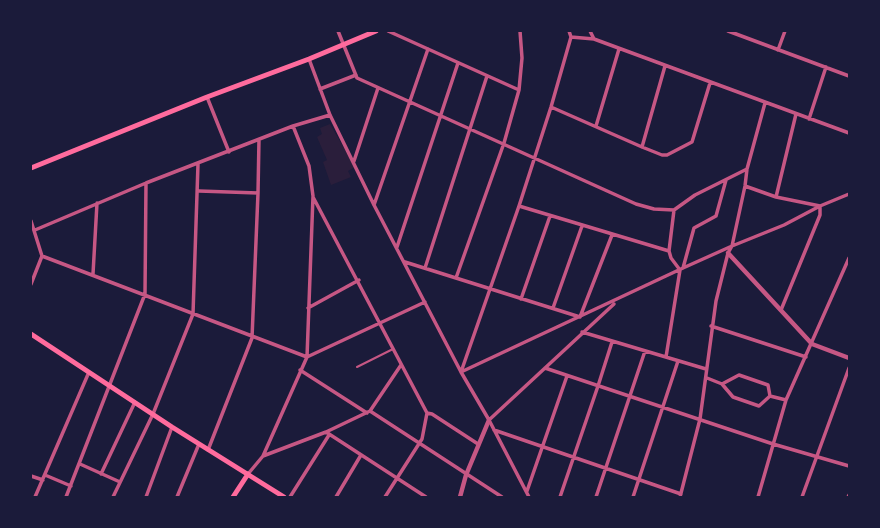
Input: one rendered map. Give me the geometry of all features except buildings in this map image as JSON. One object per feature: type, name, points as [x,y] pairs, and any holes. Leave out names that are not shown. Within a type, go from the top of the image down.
[{"type":"main road","points":[[31,168],[376,31]]},
{"type":"main road","points":[[31,334],[172,427],[284,497]]},
{"type":"main road","points":[[233,497],[248,474]]},
{"type":"street","points":[[338,31],[357,78],[440,116],[471,128],[636,204],[654,209],[674,210],[695,195],[747,169]]},
{"type":"street","points":[[388,31],[519,90]]},
{"type":"street","points":[[456,278],[504,143],[519,90],[522,58],[520,31]]},
{"type":"street","points":[[461,372],[519,206],[551,107],[571,36],[569,31]]},
{"type":"street","points":[[590,31],[594,39]]},
{"type":"street","points":[[728,31],[849,76]]},
{"type":"street","points":[[778,50],[785,31]]},
{"type":"street","points":[[571,36],[594,39],[849,134]]},
{"type":"street","points":[[374,204],[428,49]]},
{"type":"street","points":[[596,126],[620,49]]},
{"type":"street","points":[[308,59],[330,115],[374,204],[461,372],[489,420],[529,497]]},
{"type":"street","points":[[397,247],[458,63]]},
{"type":"street","points":[[642,147],[665,66]]},
{"type":"street","points":[[809,119],[826,67]]},
{"type":"street","points":[[320,89],[356,75]]},
{"type":"street","points":[[425,268],[487,76]]},
{"type":"street","points":[[551,107],[642,147],[662,155],[667,155],[692,142],[710,83]]},
{"type":"street","points":[[354,161],[378,88]]},
{"type":"street","points":[[207,97],[229,152]]},
{"type":"street","points":[[494,430],[574,456],[605,469],[681,496],[700,419],[707,378],[706,369],[712,326],[728,253],[732,246],[745,186],[747,169],[765,103]]},
{"type":"street","points":[[776,197],[796,114]]},
{"type":"street","points":[[35,230],[146,183],[293,126],[330,115]]},
{"type":"street","points":[[248,474],[262,456],[300,370],[307,358],[313,196],[309,166],[293,126]]},
{"type":"street","points":[[208,450],[252,338],[259,139]]},
{"type":"street","points":[[113,497],[153,414],[193,314],[199,191],[198,164]]},
{"type":"street","points":[[666,357],[682,269],[694,228],[716,216],[726,180]]},
{"type":"street","points":[[66,497],[111,386],[145,294],[146,183]]},
{"type":"street","points":[[745,186],[776,197],[820,206]]},
{"type":"street","points":[[199,191],[258,193]]},
{"type":"street","points":[[461,372],[732,246],[784,225],[820,206],[849,194]]},
{"type":"street","points":[[313,196],[359,280],[401,365],[427,413],[420,444],[385,497]]},
{"type":"street","points":[[93,274],[97,203]]},
{"type":"street","points":[[519,206],[669,251]]},
{"type":"street","points":[[781,310],[820,215],[820,206]]},
{"type":"street","points":[[674,210],[669,251],[671,258],[682,269]]},
{"type":"street","points":[[521,299],[550,216]]},
{"type":"street","points":[[31,221],[42,256],[31,284]]},
{"type":"street","points":[[553,308],[582,226]]},
{"type":"street","points":[[580,317],[612,235]]},
{"type":"street","points":[[728,253],[812,344],[849,358]]},
{"type":"street","points":[[42,256],[145,294],[252,338],[307,358],[425,302]]},
{"type":"street","points":[[758,497],[786,400],[849,258]]},
{"type":"street","points":[[405,262],[580,317]]},
{"type":"street","points":[[308,308],[359,280]]},
{"type":"street","points":[[460,497],[466,475],[489,420],[618,300]]},
{"type":"street","points":[[712,326],[806,357]]},
{"type":"street","points":[[582,332],[706,369]]},
{"type":"street","points":[[560,497],[612,342]]},
{"type":"street","points":[[596,497],[644,351]]},
{"type":"street","points":[[633,497],[678,361]]},
{"type":"street","points":[[262,456],[327,433],[369,412],[401,365]]},
{"type":"street","points":[[545,368],[773,444],[849,466]]},
{"type":"street","points":[[802,497],[849,368]]},
{"type":"street","points":[[300,370],[420,444],[502,497]]},
{"type":"street","points":[[35,497],[89,372]]},
{"type":"street","points":[[722,384],[739,375],[768,385],[770,396]]},
{"type":"street","points":[[527,491],[544,446],[567,376]]},
{"type":"street","points":[[707,378],[722,384],[733,397],[759,406],[770,396]]},
{"type":"street","points":[[770,396],[786,400]]},
{"type":"street","points":[[101,474],[135,402]]},
{"type":"street","points":[[427,413],[432,414],[478,444]]},
{"type":"street","points":[[146,497],[172,427]]},
{"type":"street","points":[[327,433],[426,497]]},
{"type":"street","points":[[290,497],[327,433]]},
{"type":"street","points":[[177,497],[199,444]]},
{"type":"street","points":[[336,497],[361,455]]},
{"type":"street","points":[[80,464],[120,482]]},
{"type":"street","points":[[45,475],[71,486]]},
{"type":"street","points":[[31,476],[42,480]]},
{"type":"lane","points":[[358,367],[394,349]]},
{"type":"shaded area","points":[[330,124],[355,167],[348,171],[351,177],[331,185],[323,162],[327,160],[317,137],[322,134],[320,128]]}]
